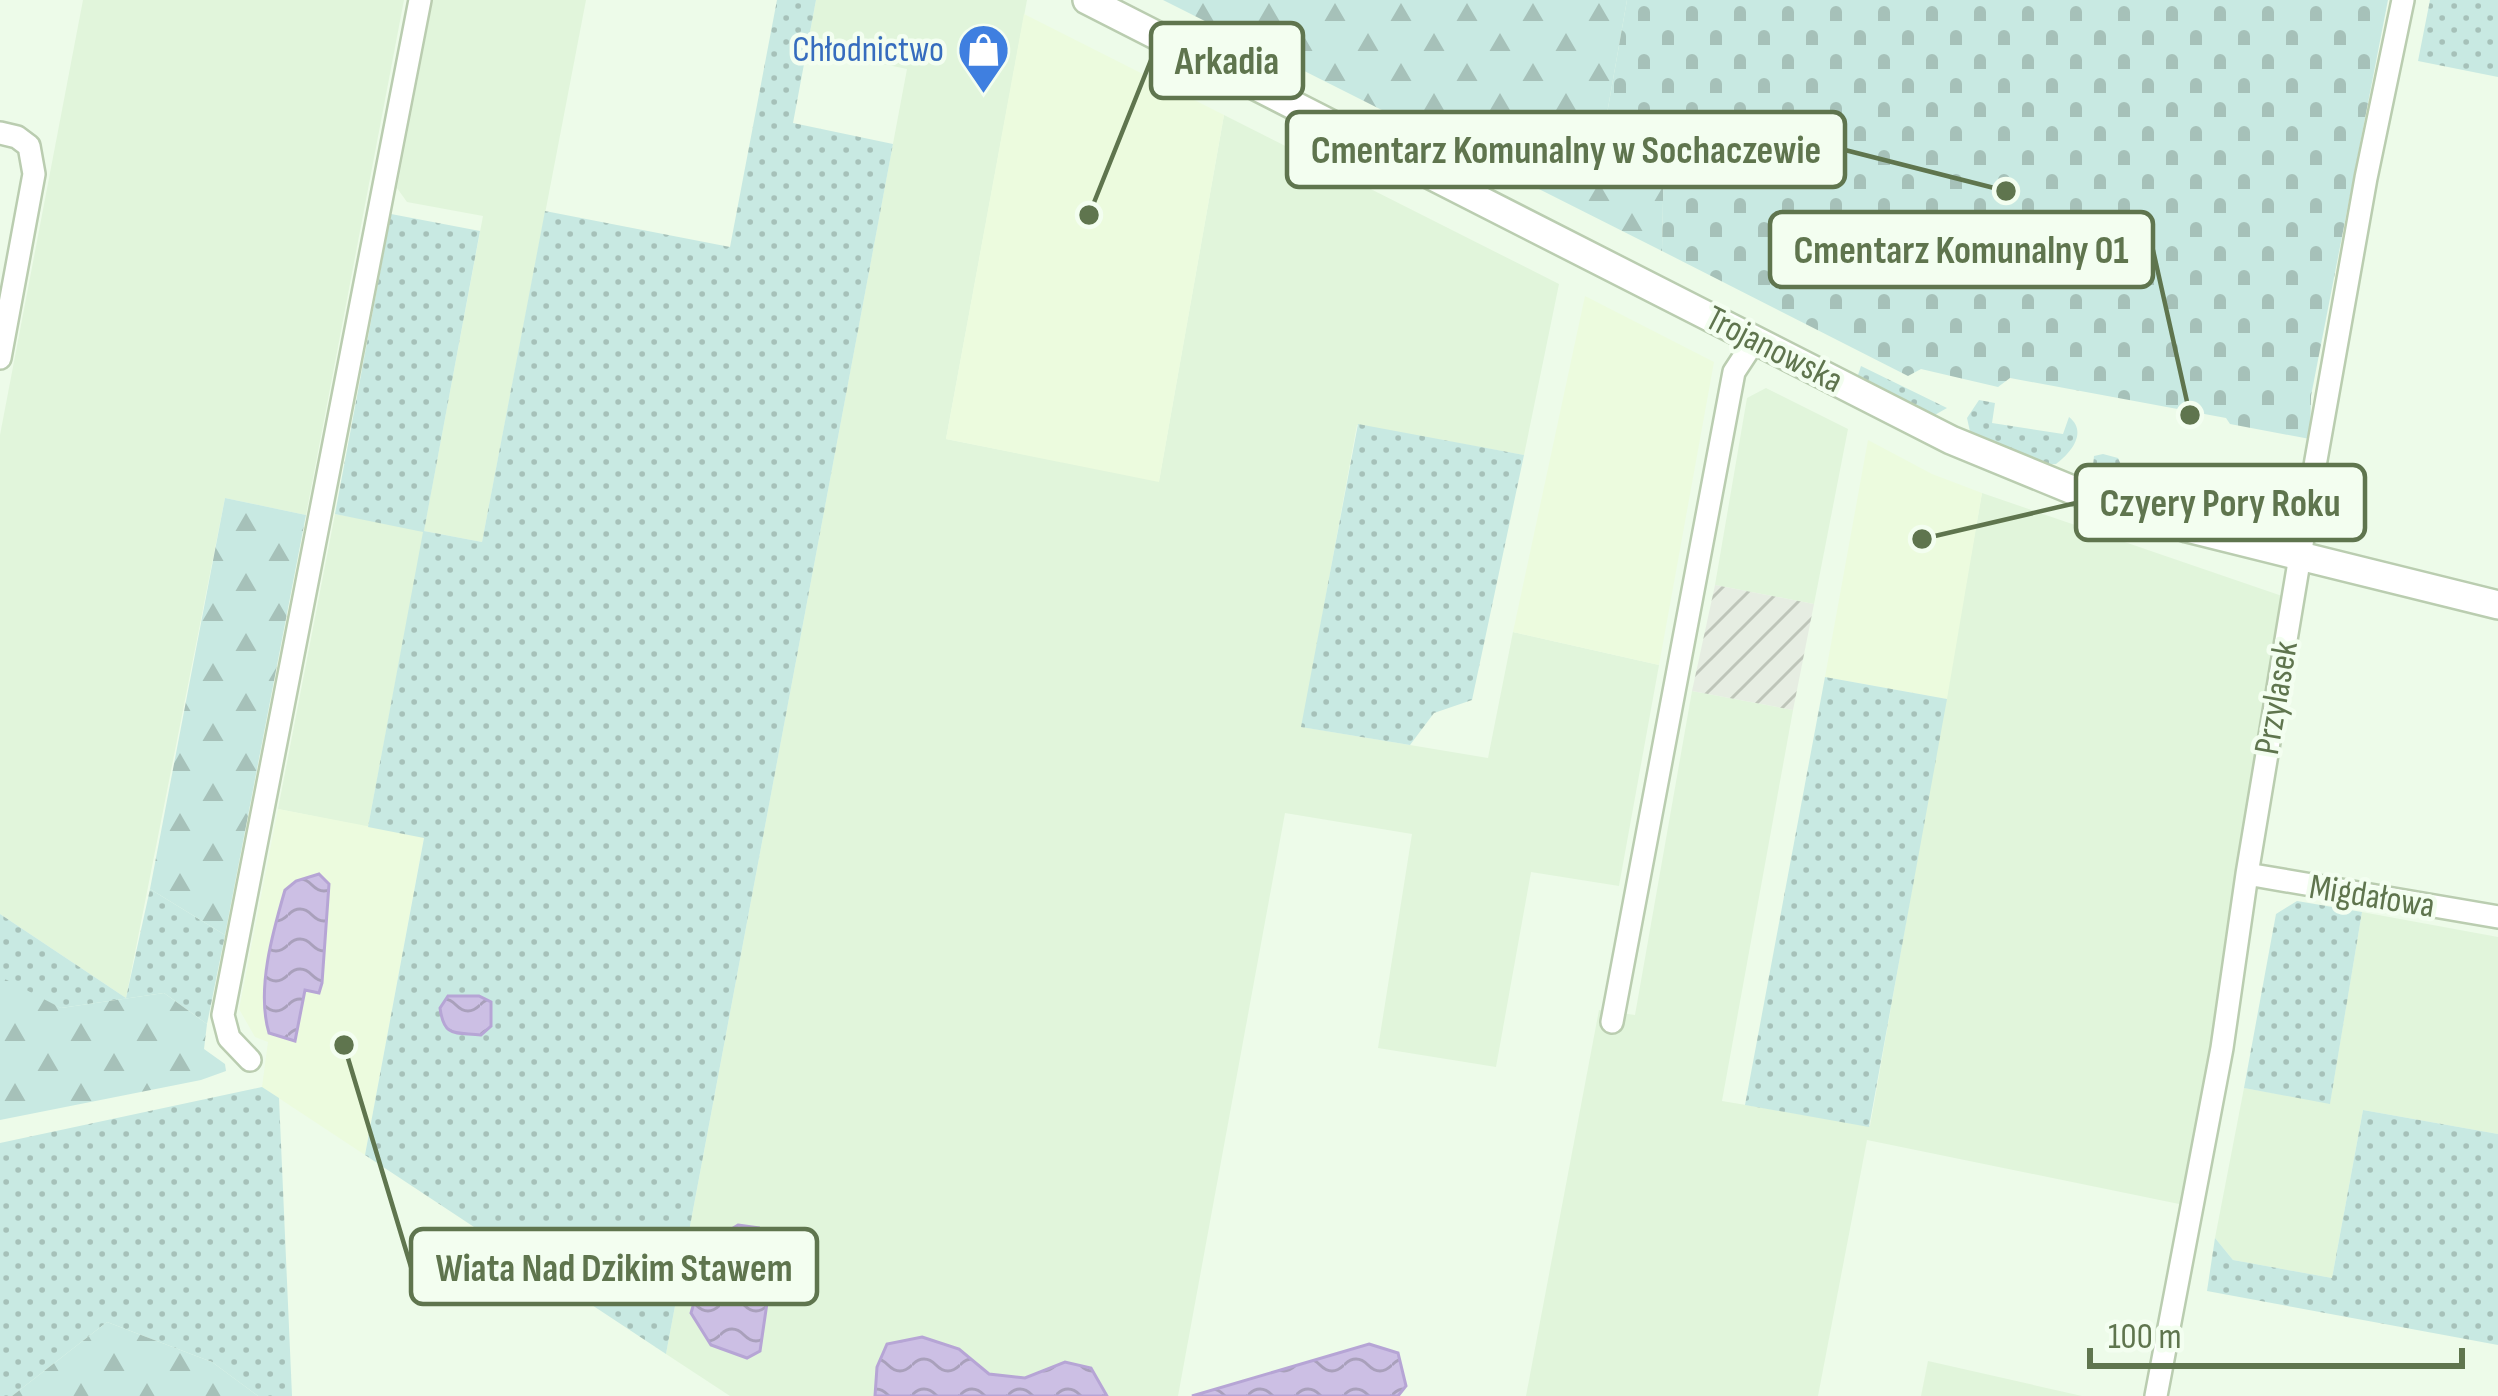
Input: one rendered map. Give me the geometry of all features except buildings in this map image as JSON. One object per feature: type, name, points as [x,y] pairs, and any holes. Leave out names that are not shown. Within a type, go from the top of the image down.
[{"type":"street","points":[[250,1060],[230,1038],[223,1015],[420,0]]},
{"type":"street","name":"Trojanowska","points":[[1087,0],[1952,440],[2075,491],[2187,529],[2498,605]]},
{"type":"street","name":"Przylasek","points":[[2156,1396],[2222,1048],[2247,874],[2366,178],[2403,0]]},
{"type":"street","points":[[1,350],[33,193],[29,146],[8,135]]},
{"type":"street","points":[[1612,1022],[1734,372],[1755,340]]},
{"type":"street","name":"Migdałowa","points":[[2247,874],[2498,917]]},
{"type":"shaded area","points":[[83,0],[404,0],[306,515],[225,498],[126,998],[0,914],[0,435]]},
{"type":"shaded area","points":[[433,0],[586,0],[482,542],[424,531],[368,827],[278,809],[335,514],[424,530],[483,216],[407,202],[397,188]]},
{"type":"shaded area","points":[[816,0],[1027,0],[946,439],[1159,481],[1224,115],[1559,284],[1524,455],[1357,425],[1302,727],[1488,758],[1513,632],[1659,665],[1619,886],[1531,872],[1496,1067],[1378,1048],[1412,834],[1285,813],[1178,1396],[730,1396],[666,1354],[907,69],[807,48]]},
{"type":"shaded area","points":[[1024,14],[1224,115],[1159,482],[946,439]]},
{"type":"shaded area","points":[[1585,296],[1714,362],[1659,665],[1513,632]]},
{"type":"shaded area","points":[[1766,388],[1848,429],[1814,604],[1715,585],[1747,398]]},
{"type":"shaded area","points":[[1868,440],[1932,474],[1982,493],[1947,699],[1825,677]]},
{"type":"shaded area","points":[[1982,493],[2285,597],[2184,1205],[1867,1140],[1818,1396],[1526,1396],[1599,1010],[1635,1015],[1692,691],[1793,710],[1722,1101],[1870,1126]]},
{"type":"shaded area","points":[[1715,585],[1814,604],[1793,710],[1692,691]]},
{"type":"shaded area","points":[[278,809],[424,837],[365,1155],[262,1087],[268,1042],[255,1037],[239,1009]]},
{"type":"shaded area","points":[[2362,912],[2498,937],[2498,1134],[2363,1110],[2332,1278],[2233,1260],[2215,1238],[2244,1088],[2330,1103]]},
{"type":"shaded area","points":[[1928,1361],[2082,1396],[1921,1396]]},
{"type":"green space","points":[[777,0],[816,0],[793,123],[893,144],[666,1354],[365,1155],[424,838],[368,827],[423,532],[335,514],[391,214],[480,231],[424,531],[482,542],[545,211],[730,247]]},
{"type":"green space","points":[[1163,0],[1627,0],[1605,125],[1664,149],[1662,251]]},
{"type":"green space","points":[[1627,0],[2388,0],[2311,396],[2310,439],[2230,424],[2226,418],[2010,378],[1998,387],[1921,369],[1908,376],[1662,251],[1664,149],[1605,125]]},
{"type":"green space","points":[[2430,0],[2498,0],[2498,77],[2418,61]]},
{"type":"green space","points":[[1861,366],[1947,408],[1933,416],[1856,381]]},
{"type":"green space","points":[[1979,400],[1995,403],[1992,423],[2063,434],[2069,417],[2077,429],[2075,442],[2056,464],[2040,465],[1971,436],[1967,418]]},
{"type":"green space","points":[[1358,424],[1524,455],[1472,700],[1434,713],[1410,745],[1301,727]]},
{"type":"green space","points":[[2094,456],[2118,458],[2125,474],[2266,503],[2274,473],[2290,479],[2288,515],[2278,532],[2263,530],[2260,538],[2097,485],[2092,475]]},
{"type":"green space","points":[[225,498],[306,515],[225,935],[150,889]]},
{"type":"green space","points":[[1825,677],[1947,699],[1869,1127],[1745,1105]]},
{"type":"green space","points":[[150,889],[225,935],[207,1024],[164,993],[61,1008],[0,980],[0,914],[126,998]]},
{"type":"green space","points":[[2297,901],[2362,912],[2330,1104],[2244,1088],[2276,914]]},
{"type":"green space","points":[[0,980],[61,1008],[164,993],[207,1024],[204,1049],[225,1064],[226,1071],[0,1120]]},
{"type":"green space","points":[[262,1087],[279,1098],[292,1396],[258,1396],[212,1362],[107,1322],[12,1396],[0,1396],[0,1143]]},
{"type":"green space","points":[[2363,1110],[2498,1134],[2498,1345],[2207,1291],[2215,1238],[2233,1260],[2332,1278]]},
{"type":"green space","points":[[107,1322],[212,1362],[258,1396],[12,1396]]},
{"type":"water","points":[[319,874],[329,884],[322,983],[319,993],[305,990],[295,1041],[269,1033],[264,998],[268,961],[285,890]]},
{"type":"water","points":[[448,996],[479,996],[491,1002],[491,1026],[481,1035],[448,1029],[440,1008]]},
{"type":"water","points":[[738,1225],[759,1228],[775,1248],[760,1351],[747,1358],[711,1345],[691,1313],[712,1241]]},
{"type":"water","points":[[922,1337],[959,1349],[989,1374],[1025,1378],[1065,1362],[1091,1368],[1107,1396],[875,1396],[877,1367],[887,1344]]},
{"type":"water","points":[[1369,1344],[1398,1353],[1406,1386],[1398,1396],[1192,1396]]},
{"type":"place","name":"Chłodnictwo","points":[[983,96]]},
{"type":"place","name":"Cmentarz Komunalny w Sochaczewie","points":[[2006,191]]},
{"type":"place","name":"Arkadia","points":[[1089,215]]},
{"type":"place","name":"Cmentarz Komunalny 01","points":[[2190,415]]},
{"type":"place","name":"Czyery Pory Roku","points":[[1922,539]]},
{"type":"place","name":"Wiata Nad Dzikim Stawem","points":[[344,1045]]}]
